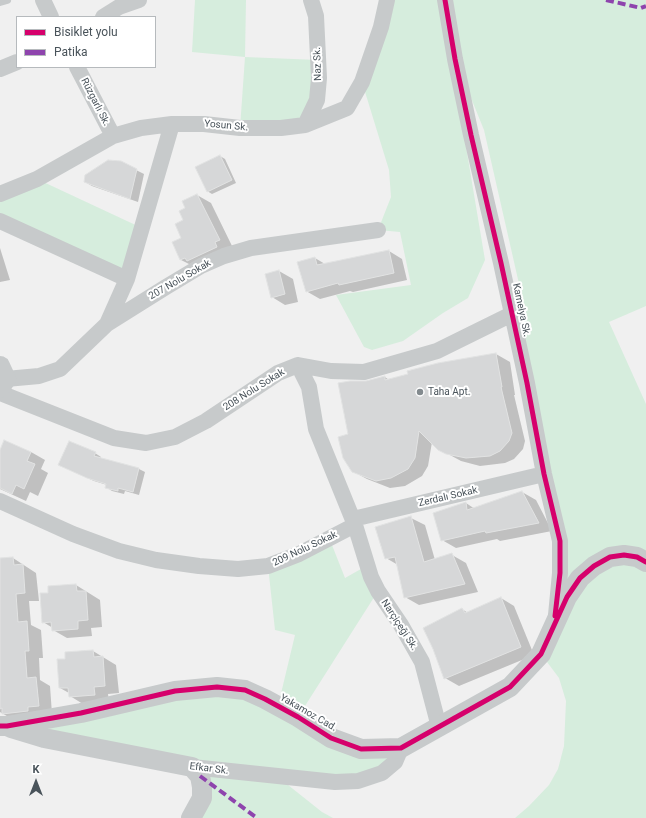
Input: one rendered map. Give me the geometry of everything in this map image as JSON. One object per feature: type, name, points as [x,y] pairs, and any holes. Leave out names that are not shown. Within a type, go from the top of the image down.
[{"type":"street","points":[[43,0],[51,16]]},
{"type":"street","points":[[105,16],[119,7],[139,0]]},
{"type":"street","name":"Naz Sk.","points":[[306,125],[317,100],[319,78],[316,16],[311,0]]},
{"type":"street","name":"Yosun Sk.","points":[[0,194],[37,179],[113,136],[141,128],[172,124],[204,124],[240,128],[281,128],[306,125],[347,108],[362,82],[381,27],[387,0]]},
{"type":"street","name":"Kamelya Sk.","points":[[446,0],[455,59],[471,135],[512,314],[544,474],[560,541],[560,573],[554,626]]},
{"type":"street","points":[[0,69],[16,62]]},
{"type":"street","name":"Rüzgarlı Sk.","points":[[78,68],[113,136]]},
{"type":"street","points":[[107,324],[127,279],[172,124]]},
{"type":"street","points":[[0,221],[127,279]]},
{"type":"street","name":"207 Nolu Sokak","points":[[1,382],[39,376],[60,369],[107,324],[201,266],[224,256],[251,248],[378,230]]},
{"type":"street","points":[[298,365],[331,371],[364,372],[437,351],[512,314]]},
{"type":"street","points":[[298,365],[308,387],[316,429],[354,522]]},
{"type":"street","name":"208 Nolu Sokak","points":[[1,382],[114,438],[146,443],[175,437],[206,421],[278,373],[298,365]]},
{"type":"street","name":"Zerdalı Sokak","points":[[354,522],[544,474]]},
{"type":"street","name":"209 Nolu Sokak","points":[[0,501],[73,534],[119,551],[156,560],[238,569],[268,566],[299,554],[354,522]]},
{"type":"street","name":"Narçiçeği Sk.","points":[[354,522],[371,577],[378,591],[401,625],[422,662],[439,727]]},
{"type":"street","name":"Yakamoz Cad.","points":[[4,726],[81,713],[175,691],[217,687],[245,690],[298,717],[331,738],[362,749],[401,748],[510,687],[541,654],[567,597],[580,578],[594,566],[610,557],[624,555],[637,557],[646,562]]},
{"type":"street","name":"Efkar Sk.","points":[[4,726],[44,738],[192,768],[335,782],[358,781],[382,773],[395,762],[401,748]]},
{"type":"street","points":[[191,818],[202,798],[200,776],[192,768]]},
{"type":"lane","points":[[0,2],[6,0]]},
{"type":"green space","points":[[195,0],[246,0],[245,57],[192,52]]},
{"type":"green space","points":[[387,0],[646,0],[646,306],[609,322],[646,404],[646,818],[515,818],[549,785],[558,769],[564,746],[566,701],[559,678],[541,654],[560,573],[512,314],[527,319],[484,130],[456,61],[463,129],[485,260],[468,298],[443,313],[403,341],[372,350],[364,347],[336,295],[411,285],[400,232],[378,230],[391,197],[389,170],[362,82]]},
{"type":"green space","points":[[245,57],[318,60],[305,125],[240,128]]},
{"type":"green space","points":[[37,179],[142,228],[127,279],[0,221],[0,194]]},
{"type":"green space","points":[[330,540],[345,578],[368,565],[378,591],[298,717],[331,738],[401,748],[382,773],[278,777],[322,812],[333,818],[191,818],[200,776],[7,726],[217,687],[278,706],[295,635],[275,630],[268,566]]},
{"type":"building","points":[[220,155],[232,180],[207,192],[195,167]]},
{"type":"building","points":[[108,160],[121,161],[137,169],[130,199],[84,182],[85,175]]},
{"type":"building","points":[[197,194],[220,240],[215,242],[217,247],[187,261],[185,258],[180,260],[172,242],[181,238],[175,224],[183,220],[179,211],[185,208],[182,201]]},
{"type":"building","points":[[389,250],[394,273],[339,285],[338,283],[306,292],[297,262],[315,257],[317,265]]},
{"type":"building","points":[[279,270],[285,294],[271,298],[265,274]]},
{"type":"building","points":[[496,353],[501,387],[512,433],[509,441],[500,451],[490,456],[466,458],[446,454],[438,450],[419,431],[415,458],[408,469],[391,478],[376,481],[352,472],[343,458],[338,437],[348,434],[338,383],[366,381],[385,376],[385,380],[408,374],[407,371],[438,363]]},
{"type":"building","points":[[4,440],[31,452],[27,461],[35,464],[24,489],[16,485],[12,494],[0,488],[0,450]]},
{"type":"building","points":[[69,441],[96,452],[94,456],[139,468],[133,492],[118,488],[118,491],[105,488],[106,484],[87,478],[58,465]]},
{"type":"building","points":[[522,491],[539,523],[486,533],[485,531],[441,541],[433,513],[466,502],[467,510]]},
{"type":"building","points":[[411,516],[424,562],[452,553],[465,584],[404,598],[395,557],[385,559],[375,527]]},
{"type":"building","points":[[13,557],[14,565],[23,564],[25,593],[16,594],[18,622],[27,621],[29,651],[25,651],[27,678],[36,677],[39,706],[28,707],[28,711],[2,714],[2,708],[0,709],[0,558]]},
{"type":"building","points":[[76,584],[77,591],[86,591],[88,620],[78,621],[78,629],[52,631],[51,622],[42,623],[40,593],[48,593],[48,586]]},
{"type":"building","points":[[501,597],[521,647],[444,679],[433,649],[423,628],[462,608],[465,613]]},
{"type":"building","points":[[93,650],[94,657],[103,656],[105,686],[94,687],[95,695],[69,697],[68,688],[59,688],[57,659],[65,659],[65,652]]},
{"type":"marked path","points":[[606,0],[641,8],[646,6]]},
{"type":"marked path","points":[[200,776],[257,818]]},
{"type":"cycle path","points":[[445,0],[455,59],[471,135],[501,263],[527,383],[544,474],[560,541],[560,573],[555,616]]},
{"type":"cycle path","points":[[0,726],[81,713],[175,691],[217,687],[245,690],[298,717],[331,738],[361,749],[401,748],[510,687],[541,654],[567,597],[580,578],[594,566],[610,557],[624,555],[637,557],[646,562]]},
{"type":"place","name":"Taha Apt.","points":[[420,392]]}]
